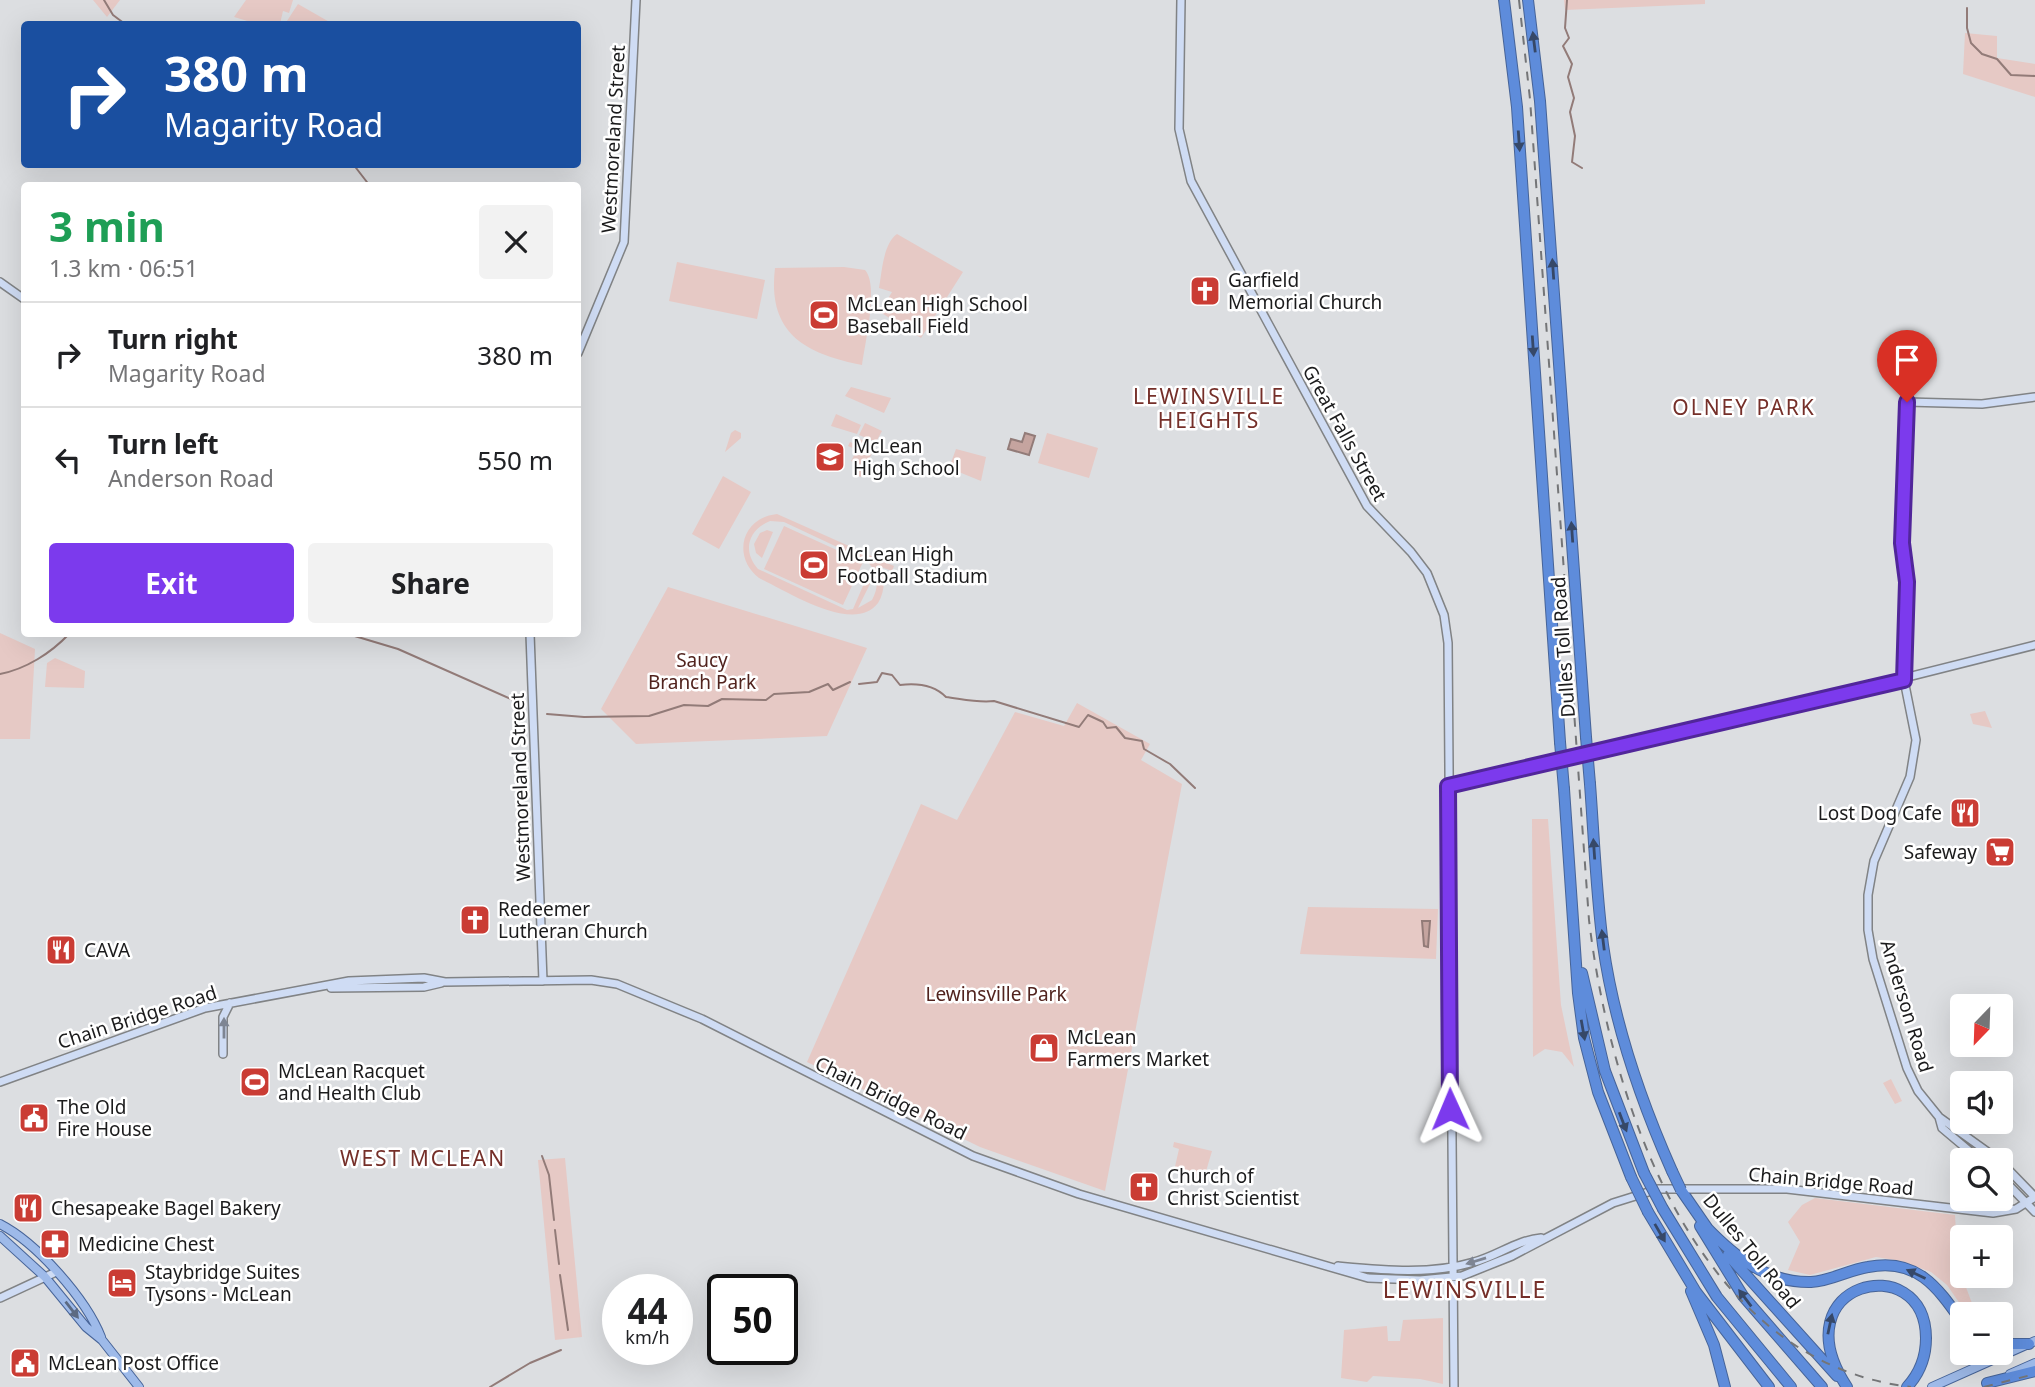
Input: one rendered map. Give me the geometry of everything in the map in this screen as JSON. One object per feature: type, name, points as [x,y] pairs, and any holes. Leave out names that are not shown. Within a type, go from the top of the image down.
[{"type":"highway","name":"Dulles Toll Road","points":[[1504,0],[1518,121],[1560,742],[1584,1038],[1602,1102],[1631,1177],[1648,1212],[1718,1321],[1769,1387]]},
{"type":"highway","name":"Dulles Toll Road","points":[[1528,0],[1540,101],[1599,904],[1614,999],[1639,1088],[1681,1190],[1706,1227],[1847,1387]]},
{"type":"highway","points":[[1573,914],[1582,973],[1599,1047],[1622,1119],[1644,1173],[1717,1297],[1791,1387]]},
{"type":"highway","points":[[1692,1208],[1712,1248],[1743,1296],[1822,1387]]},
{"type":"highway","points":[[1706,1227],[1752,1267],[1788,1280],[1823,1280],[1880,1265],[1906,1269],[1940,1290],[1950,1305]]},
{"type":"highway","points":[[1672,1253],[1714,1345],[1725,1387]]},
{"type":"highway","points":[[1847,1387],[1831,1356],[1828,1324],[1832,1312],[1846,1296],[1873,1285],[1903,1292],[1921,1314],[1926,1333],[1924,1356],[1917,1374],[1907,1387]]},
{"type":"highway","points":[[2013,1343],[2032,1342]]},
{"type":"highway","points":[[1983,1385],[2035,1371]]},
{"type":"main road","name":"Westmoreland Street","points":[[581,346],[624,242],[636,0]]},
{"type":"main road","name":"Great Falls Street","points":[[1181,0],[1179,129],[1191,181],[1367,506],[1416,557],[1439,601],[1448,643],[1451,1278],[1454,1387]]},
{"type":"main road","points":[[0,282],[21,297]]},
{"type":"main road","name":"Anderson Road","points":[[1982,1148],[1939,1116],[1922,1098],[1911,1078],[1873,959],[1868,930],[1868,895],[1874,861],[1885,829],[1905,790],[1915,753],[1915,727],[1904,680],[1907,582],[1902,543],[1907,402],[1982,404],[2035,397]]},
{"type":"main road","name":"Westmoreland Street","points":[[530,637],[543,981]]},
{"type":"main road","points":[[1448,786],[1904,680],[2035,645]]},
{"type":"main road","name":"Chain Bridge Road","points":[[0,1082],[168,1021],[230,1003],[328,988],[344,982],[424,978],[445,982],[591,980],[619,985],[702,1019],[973,1156],[1079,1195],[1368,1278],[1451,1278],[1491,1265],[1621,1200],[1644,1192],[1672,1188],[1798,1190],[1993,1213],[2011,1210],[2035,1197]]},
{"type":"main road","points":[[223,1054],[223,1017],[230,1003]]},
{"type":"main road","name":"Anderson Road","points":[[1939,1116],[1942,1128],[1966,1148]]},
{"type":"main road","name":"Anderson Road","points":[[2013,1174],[2035,1197]]},
{"type":"main road","points":[[2013,1188],[2035,1212]]},
{"type":"main road","points":[[0,1224],[56,1272],[95,1321],[102,1340]]},
{"type":"main road","points":[[0,1236],[45,1277],[86,1327],[102,1340],[138,1387]]},
{"type":"main road","name":"Chain Bridge Road","points":[[1327,1265],[1388,1270],[1451,1267],[1473,1263],[1530,1239],[1546,1237]]},
{"type":"main road","points":[[0,1298],[56,1272]]},
{"type":"main road","points":[[1932,1387],[2032,1342]]},
{"type":"main road","points":[[1983,1385],[2035,1363]]},
{"type":"green space","points":[[93,0],[120,0],[107,17]]},
{"type":"green space","points":[[246,0],[293,0],[289,13],[283,11],[281,21],[248,21],[234,17]]},
{"type":"green space","points":[[1564,0],[1705,0],[1705,4],[1565,10]]},
{"type":"green space","points":[[298,4],[328,21],[287,21]]},
{"type":"green space","points":[[1965,33],[1997,36],[1997,58],[2035,64],[2035,97],[1963,74]]},
{"type":"green space","points":[[897,234],[963,272],[921,338],[880,312],[892,292],[879,288],[889,244]]},
{"type":"green space","points":[[677,262],[765,280],[757,319],[669,301]]},
{"type":"green space","name":"McLean High School Baseball Field","points":[[844,267],[865,270],[869,277],[870,315],[862,365],[808,347],[784,325],[777,309],[774,291],[775,268]]},
{"type":"green space","points":[[851,387],[891,398],[884,413],[845,396]]},
{"type":"green space","points":[[836,414],[861,425],[857,434],[831,426]]},
{"type":"green space","points":[[865,423],[882,431],[876,442],[859,435]]},
{"type":"green space","points":[[735,430],[741,433],[741,438],[725,452],[731,433]]},
{"type":"green space","points":[[1047,433],[1098,448],[1089,478],[1038,463]]},
{"type":"green space","points":[[858,438],[875,446],[861,477],[853,474],[858,464],[851,461],[857,450],[848,446],[850,442],[855,444]]},
{"type":"green space","points":[[956,449],[986,457],[981,481],[949,468]]},
{"type":"green space","points":[[723,476],[751,492],[719,549],[692,534]]},
{"type":"green space","points":[[777,514],[894,566],[892,571],[881,567],[884,585],[878,603],[867,612],[837,613],[759,578],[745,560],[743,550],[748,530],[765,517]],"holes":[[[770,521],[784,522],[867,561],[874,570],[877,579],[872,600],[858,608],[875,574],[869,572],[853,609],[847,610],[758,569],[750,555],[752,535]]]},
{"type":"green space","name":"McLean High Football Stadium","points":[[784,526],[863,562],[843,605],[764,569]]},
{"type":"green space","points":[[767,530],[773,532],[762,558],[756,553],[754,544],[760,533]]},
{"type":"green space","name":"Saucy Branch Park","points":[[668,587],[867,648],[827,736],[636,744],[601,709]]},
{"type":"green space","points":[[0,633],[35,649],[30,739],[0,739]]},
{"type":"green space","points":[[55,658],[85,671],[84,688],[45,687],[47,663]]},
{"type":"green space","name":"Lewinsville Park","points":[[1077,703],[1150,744],[1141,760],[1182,784],[1105,1191],[980,1147],[807,1062],[921,804],[957,820],[1015,712],[1064,726]]},
{"type":"green space","points":[[1985,711],[1992,728],[1973,724],[1970,714]]},
{"type":"green space","points":[[1532,819],[1548,819],[1561,1005],[1574,1067],[1562,1052],[1545,1049],[1533,1057]]},
{"type":"green space","points":[[1308,907],[1438,909],[1436,959],[1300,954]]},
{"type":"green space","points":[[1891,1079],[1902,1101],[1895,1104],[1883,1083]]},
{"type":"green space","points":[[1174,1142],[1212,1151],[1204,1178],[1189,1179],[1174,1171],[1179,1149],[1173,1147]]},
{"type":"green space","points":[[565,1158],[582,1337],[555,1340],[538,1160]]},
{"type":"green space","points":[[1815,1198],[1955,1215],[1956,1225],[1950,1225],[1950,1288],[1966,1288],[1972,1302],[1959,1302],[1947,1285],[1931,1272],[1901,1261],[1876,1257],[1810,1275],[1788,1270],[1800,1242],[1788,1222],[1802,1205]]},
{"type":"green space","points":[[1443,1318],[1443,1384],[1420,1379],[1373,1376],[1367,1382],[1341,1378],[1344,1330],[1387,1326],[1388,1341],[1400,1341],[1403,1320]]},
{"type":"shaded area","points":[[1025,433],[1035,436],[1029,455],[1008,449],[1011,439],[1022,442]]},
{"type":"shaded area","points":[[1422,921],[1430,921],[1428,947],[1424,946]]},
{"type":"waterway","points":[[104,0],[113,15],[121,21]]},
{"type":"waterway","points":[[1567,0],[1565,28],[1569,38],[1563,46],[1572,64],[1568,77],[1574,98],[1570,112],[1575,136],[1572,162],[1582,168]]},
{"type":"waterway","points":[[1967,8],[1967,28],[1971,43],[1982,54],[1997,59],[2011,75],[2035,76]]},
{"type":"waterway","points":[[356,168],[367,182]]},
{"type":"waterway","points":[[0,674],[38,659],[66,637]]},
{"type":"waterway","points":[[358,637],[398,649],[520,703]]},
{"type":"waterway","points":[[859,684],[877,682],[882,673],[892,675],[900,685],[924,686],[946,697],[994,701],[1079,727],[1088,715],[1103,722],[1107,728],[1116,727],[1125,738],[1142,741],[1144,749],[1170,764],[1195,788]]},
{"type":"waterway","points":[[547,714],[584,717],[649,716],[684,705],[708,706],[722,699],[766,700],[774,694],[809,692],[828,684],[833,690],[850,682]]},
{"type":"waterway","points":[[542,1156],[549,1175],[554,1220]]},
{"type":"waterway","points":[[555,1230],[559,1264]]},
{"type":"waterway","points":[[560,1275],[568,1330]]},
{"type":"waterway","points":[[490,1387],[530,1363],[561,1350]]},
{"type":"railway","points":[[1519,0],[1530,99],[1589,920],[1600,992],[1618,1067],[1644,1142],[1678,1213],[1720,1277],[1773,1329],[1836,1367],[1911,1387]]},
{"type":"railway","points":[[1984,1387],[2035,1374]]},
{"type":"place","name":"Garfield Memorial Church","points":[[1205,291]]},
{"type":"place","name":"McLean High School Baseball Field","points":[[824,315]]},
{"type":"place","name":"McLean High School","points":[[830,457]]},
{"type":"place","name":"McLean High Football Stadium","points":[[814,565]]},
{"type":"place","name":"Lost Dog Cafe","points":[[1965,813]]},
{"type":"place","name":"Safeway","points":[[2000,852]]},
{"type":"place","name":"Redeemer Lutheran Church","points":[[475,920]]},
{"type":"place","name":"CAVA","points":[[61,950]]},
{"type":"place","name":"McLean Farmers Market","points":[[1044,1048]]},
{"type":"place","name":"McLean Racquet and Health Club","points":[[255,1082]]},
{"type":"place","name":"The Old Fire House","points":[[34,1118]]},
{"type":"place","name":"Church of Christ Scientist","points":[[1144,1187]]},
{"type":"place","name":"Chesapeake Bagel Bakery","points":[[28,1208]]},
{"type":"place","name":"Medicine Chest","points":[[55,1244]]},
{"type":"place","name":"Staybridge Suites Tysons - McLean","points":[[122,1283]]},
{"type":"place","name":"McLean Post Office","points":[[25,1363]]},
{"type":"district","name":"OLNEY PARK","points":[[1744,407]]},
{"type":"district","name":"LEWINSVILLE HEIGHTS","points":[[1209,408]]},
{"type":"district","name":"WEST MCLEAN","points":[[423,1158]]},
{"type":"district","name":"LEWINSVILLE","points":[[1465,1289]]},
{"type":"route","points":[[1450,1109],[1448,786],[1904,680],[1907,582],[1902,543],[1907,402]]}]
